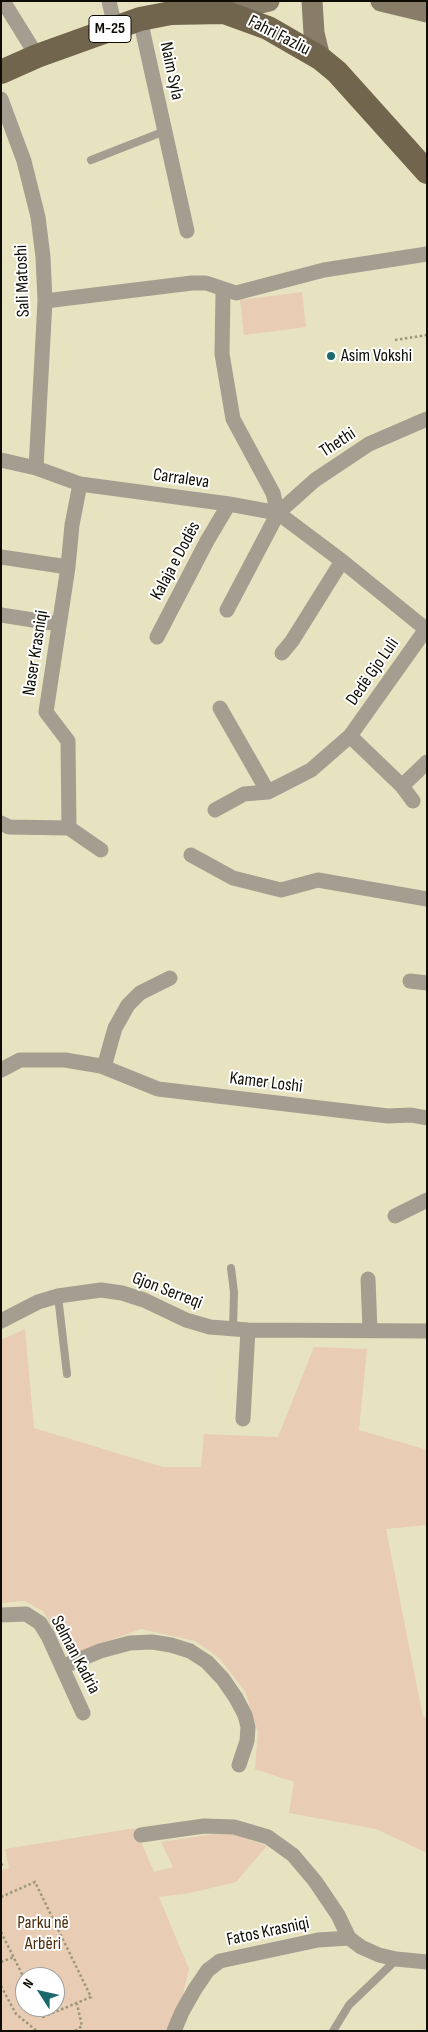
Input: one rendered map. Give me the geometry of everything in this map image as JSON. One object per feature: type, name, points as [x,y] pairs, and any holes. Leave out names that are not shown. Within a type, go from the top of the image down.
[{"type":"main road","name":"Fahri Fazliu","points":[[1,72],[37,56],[140,19],[171,13],[223,7],[268,28],[320,58],[337,72],[427,172]]},
{"type":"street","points":[[3,1],[37,56]]},
{"type":"street","points":[[109,1],[115,27]]},
{"type":"street","points":[[223,7],[268,1]]},
{"type":"street","points":[[312,1],[314,33],[320,58]]},
{"type":"street","points":[[381,1],[427,12]]},
{"type":"street","name":"Naim Syla","points":[[140,19],[187,231]]},
{"type":"street","name":"Sali Matoshi","points":[[1,99],[24,161],[38,217],[43,257],[45,301],[36,468]]},
{"type":"street","points":[[45,301],[192,283],[206,284],[236,293],[324,270],[427,254]]},
{"type":"street","points":[[223,290],[222,354],[233,419],[273,493],[278,514],[227,610]]},
{"type":"street","name":"Thethi","points":[[278,514],[316,480],[369,444],[427,418]]},
{"type":"street","name":"Carraleva","points":[[1,460],[36,468],[80,484],[229,504],[278,514],[342,561],[426,630]]},
{"type":"street","name":"Naser Krasniqi","points":[[69,828],[68,740],[46,712],[68,567],[72,525],[80,484]]},
{"type":"street","name":"Kalaja e Dodës","points":[[157,637],[207,540],[229,504]]},
{"type":"street","points":[[1,557],[68,567]]},
{"type":"street","points":[[282,653],[292,641],[342,561]]},
{"type":"street","points":[[1,615],[59,624]]},
{"type":"street","name":"Dedë Gjo Luli","points":[[215,810],[244,794],[268,792],[311,770],[350,736],[426,630]]},
{"type":"street","points":[[220,708],[268,792]]},
{"type":"street","points":[[350,736],[402,786],[413,801]]},
{"type":"street","points":[[402,786],[427,762]]},
{"type":"street","points":[[1,823],[9,827],[69,828],[101,850]]},
{"type":"street","points":[[191,856],[232,878],[281,890],[318,880],[427,899]]},
{"type":"street","points":[[104,1067],[115,1028],[128,1005],[140,993],[170,978]]},
{"type":"street","points":[[410,981],[427,983]]},
{"type":"street","name":"Kamer Loshi","points":[[1,1070],[20,1060],[65,1060],[104,1067],[158,1089],[388,1116],[411,1115],[427,1118]]},
{"type":"street","points":[[395,1216],[427,1200]]},
{"type":"street","points":[[368,1279],[370,1330]]},
{"type":"street","name":"Gjon Serreqi","points":[[1,1320],[38,1302],[58,1296],[101,1290],[122,1293],[144,1300],[197,1324],[240,1329],[427,1331]]},
{"type":"street","points":[[240,1329],[243,1418]]},
{"type":"street","name":"Selman Kadria","points":[[1,1615],[26,1614],[32,1616],[40,1623],[48,1636],[83,1713]]},
{"type":"street","points":[[62,1667],[100,1651],[130,1643],[152,1642],[190,1651],[207,1662],[223,1679],[245,1715],[248,1727],[247,1741],[238,1765]]},
{"type":"street","name":"Fatos Krasniqi","points":[[141,1835],[204,1826],[234,1827],[268,1836],[293,1855],[316,1881],[338,1915],[349,1938],[318,1940],[220,1961],[208,1970],[195,1989],[174,2031]]},
{"type":"street","points":[[349,1938],[361,1948],[396,1959],[427,1962]]},
{"type":"lane","points":[[92,160],[165,131]]},
{"type":"lane","points":[[232,1268],[240,1329]]},
{"type":"lane","points":[[58,1296],[67,1374]]},
{"type":"lane","points":[[333,2031],[349,2005],[396,1959]]},
{"type":"path","points":[[395,340],[427,335]]},
{"type":"path","points":[[1,1898],[35,1882],[91,1997],[65,2009]]},
{"type":"path","points":[[1,1932],[19,1967]]},
{"type":"path","points":[[1,1962],[14,1957]]},
{"type":"path","points":[[1,1986],[16,2014],[37,2031]]},
{"type":"path","points":[[74,2031],[82,2026],[78,2004]]},
{"type":"green space","points":[[302,292],[306,327],[244,335],[240,300]]},
{"type":"green space","points":[[25,1329],[34,1428],[163,1467],[201,1467],[204,1434],[278,1437],[314,1347],[367,1349],[359,1430],[427,1450],[427,1525],[386,1529],[423,1717],[427,1717],[427,1853],[376,1829],[289,1813],[294,1782],[255,1769],[258,1732],[245,1691],[219,1658],[195,1641],[141,1629],[68,1656],[43,1611],[24,1601],[1,1603],[1,1340]]},
{"type":"green space","name":"Parku në Arbëri","points":[[135,1828],[154,1872],[173,1867],[161,1842],[228,1832],[267,1846],[236,1882],[190,1893],[159,1897],[189,1969],[178,2015],[183,2031],[1,2031],[1,1870],[9,1868],[5,1849]]},
{"type":"place","name":"Asim Vokshi","points":[[331,356]]}]
